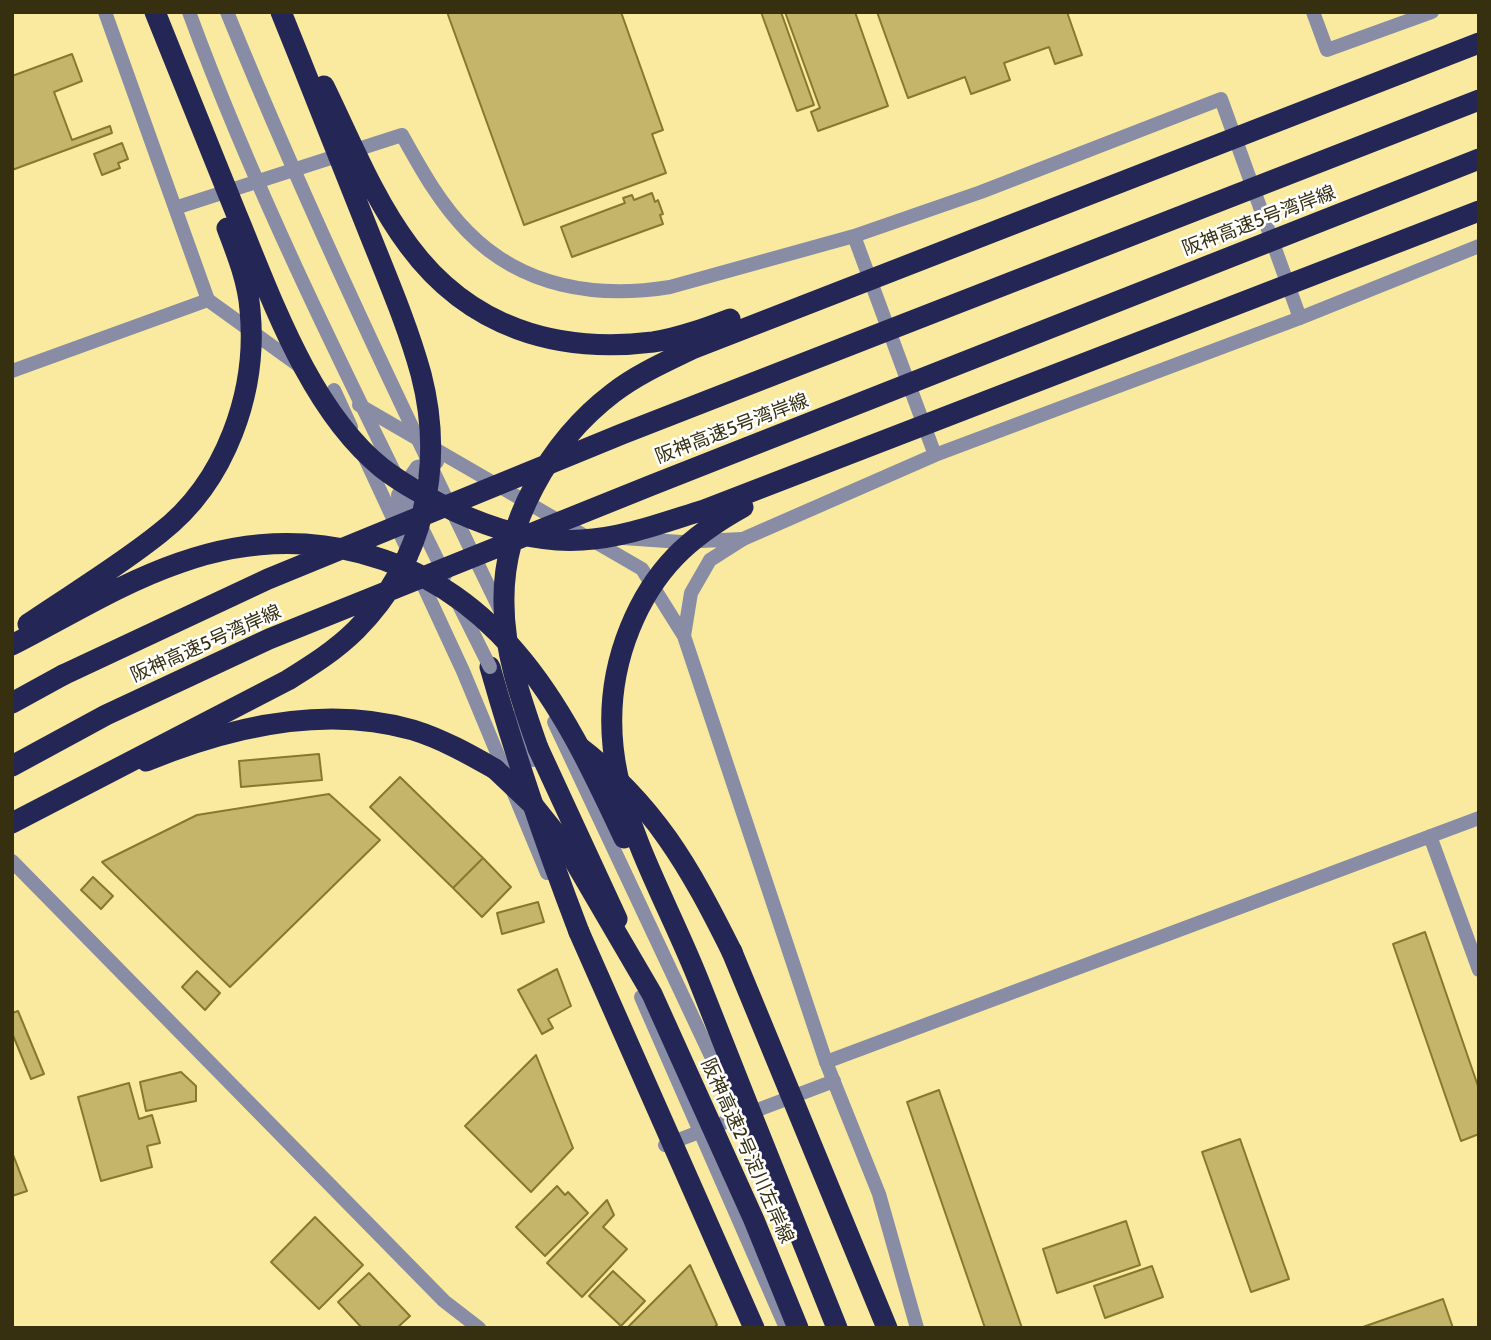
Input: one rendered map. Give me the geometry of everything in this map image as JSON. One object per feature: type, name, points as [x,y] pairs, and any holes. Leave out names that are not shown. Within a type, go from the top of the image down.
[{"type":"highway","points":[[154,12],[278,314],[314,385],[345,430],[380,467],[420,494],[470,519],[508,531],[549,539],[582,540],[624,534],[704,510],[1479,211]]},
{"type":"highway","points":[[12,635],[162,532],[193,500],[218,465],[236,424],[247,387],[252,351],[250,307],[240,262],[185,116],[154,12]]},
{"type":"highway","points":[[12,823],[288,680],[324,657],[380,603],[400,572],[416,538],[426,501],[431,457],[428,414],[421,377],[411,341],[281,12]]},
{"type":"highway","points":[[287,12],[383,205],[408,245],[436,278],[469,305],[510,328],[562,342],[655,342],[702,329],[852,276],[945,251]]},
{"type":"highway","points":[[652,994],[538,748],[520,698],[503,604],[508,561],[518,522],[556,451],[583,419],[614,392],[653,368],[692,349],[1479,43]]},
{"type":"highway","name":"阪神高速5号湾岸線","points":[[12,703],[75,669],[306,563],[622,434],[1479,100]]},
{"type":"highway","name":"阪神高速5号湾岸線","points":[[12,765],[106,715],[269,639],[1479,159]]},
{"type":"highway","points":[[723,1045],[700,982],[654,880],[627,811],[615,770],[611,724],[613,685],[624,644],[639,606],[658,575],[684,546],[713,524],[746,505],[877,443]]},
{"type":"highway","points":[[12,645],[132,583],[179,563],[228,550],[273,544],[321,545],[372,555],[410,569],[443,588],[479,616],[515,651],[545,692],[603,794],[723,1045]]},
{"type":"highway","points":[[490,667],[514,754],[538,826],[579,932],[751,1328]]},
{"type":"highway","points":[[66,794],[153,758],[214,737],[273,723],[319,719],[367,721],[413,730],[457,747],[495,769],[533,805],[565,845],[652,994]]},
{"type":"highway","points":[[559,731],[602,764],[640,801],[669,839],[702,893],[732,952],[887,1328]]},
{"type":"highway","name":"阪神高速2号淀川左岸線","points":[[652,994],[754,1220],[797,1328]]},
{"type":"highway","name":"阪神高速2号淀川左岸線","points":[[723,1045],[839,1328]]},
{"type":"street","points":[[105,12],[208,300],[334,390],[642,569],[684,636],[826,1062],[879,1194],[917,1328]]},
{"type":"street","points":[[189,12],[265,198],[374,433],[490,667],[641,997],[786,1328]]},
{"type":"street","points":[[227,12],[298,182],[400,405],[559,731],[839,1328]]},
{"type":"street","points":[[1313,12],[1326,50],[1432,12]]},
{"type":"street","points":[[175,208],[402,135],[432,186],[467,232],[490,252],[516,269],[569,287],[617,292],[670,287],[854,236],[981,192],[1221,99],[1300,318]]},
{"type":"street","points":[[854,236],[935,455]]},
{"type":"street","points":[[684,636],[691,593],[710,560],[743,539],[935,455],[1300,318],[1479,246]]},
{"type":"street","points":[[12,371],[208,300]]},
{"type":"street","points":[[334,390],[463,671],[624,1059],[751,1328]]},
{"type":"street","points":[[403,539],[398,495],[417,467],[452,458]]},
{"type":"street","points":[[575,530],[639,541],[743,539]]},
{"type":"street","points":[[826,1062],[1479,818]]},
{"type":"street","points":[[1430,836],[1479,970]]},
{"type":"street","points":[[12,861],[444,1301],[479,1328]]},
{"type":"street","points":[[664,1145],[834,1081]]},
{"type":"building","points":[[447,12],[621,12],[663,130],[652,134],[666,173],[524,225]]},
{"type":"building","points":[[761,12],[781,12],[814,105],[797,111]]},
{"type":"building","points":[[785,12],[855,12],[888,106],[818,131],[811,112],[820,108]]},
{"type":"building","points":[[877,12],[1067,12],[1082,55],[1055,64],[1049,47],[1004,63],[1010,80],[971,94],[965,77],[908,98]]},
{"type":"building","points":[[72,54],[82,81],[54,92],[72,140],[110,126],[112,133],[12,170],[12,76]]},
{"type":"building","points":[[122,143],[128,159],[118,163],[120,168],[102,175],[94,154]]},
{"type":"building","points":[[652,193],[663,214],[660,215],[663,224],[572,257],[561,227],[625,203],[623,198],[632,195],[634,200]]},
{"type":"building","points":[[319,754],[322,780],[241,787],[239,761]]},
{"type":"building","points":[[400,777],[483,858],[453,888],[370,807]]},
{"type":"building","points":[[329,794],[380,840],[230,987],[102,862],[197,815]]},
{"type":"building","points":[[483,858],[511,887],[482,917],[453,888]]},
{"type":"building","points":[[93,877],[113,896],[101,909],[81,890]]},
{"type":"building","points":[[538,902],[544,922],[502,934],[497,913]]},
{"type":"building","points":[[1425,932],[1479,1089],[1479,1134],[1461,1141],[1393,944]]},
{"type":"building","points":[[557,969],[571,1006],[548,1019],[553,1028],[542,1034],[518,990]]},
{"type":"building","points":[[197,971],[220,993],[205,1010],[182,987]]},
{"type":"building","points":[[18,1011],[44,1074],[31,1079],[12,1033],[12,1013]]},
{"type":"building","points":[[536,1055],[573,1148],[531,1192],[465,1126]]},
{"type":"building","points":[[181,1072],[196,1086],[196,1101],[146,1111],[140,1082]]},
{"type":"building","points":[[129,1083],[139,1119],[152,1115],[160,1143],[147,1146],[152,1167],[101,1181],[78,1097]]},
{"type":"building","points":[[939,1090],[1022,1328],[985,1328],[907,1102]]},
{"type":"building","points":[[1240,1139],[1289,1279],[1251,1292],[1202,1152]]},
{"type":"building","points":[[12,1152],[27,1191],[12,1196]]},
{"type":"building","points":[[557,1186],[565,1195],[568,1192],[588,1213],[545,1256],[516,1227]]},
{"type":"building","points":[[607,1200],[614,1215],[603,1227],[627,1249],[582,1297],[547,1263]]},
{"type":"building","points":[[315,1217],[363,1265],[319,1309],[271,1262]]},
{"type":"building","points":[[1126,1221],[1140,1265],[1057,1293],[1043,1249]]},
{"type":"building","points":[[690,1265],[717,1325],[713,1328],[627,1328]]},
{"type":"building","points":[[1152,1266],[1163,1297],[1105,1318],[1094,1286]]},
{"type":"building","points":[[613,1271],[645,1301],[621,1326],[589,1296]]},
{"type":"building","points":[[369,1273],[410,1316],[397,1328],[362,1328],[338,1302]]},
{"type":"building","points":[[1443,1299],[1453,1328],[1360,1328]]}]
